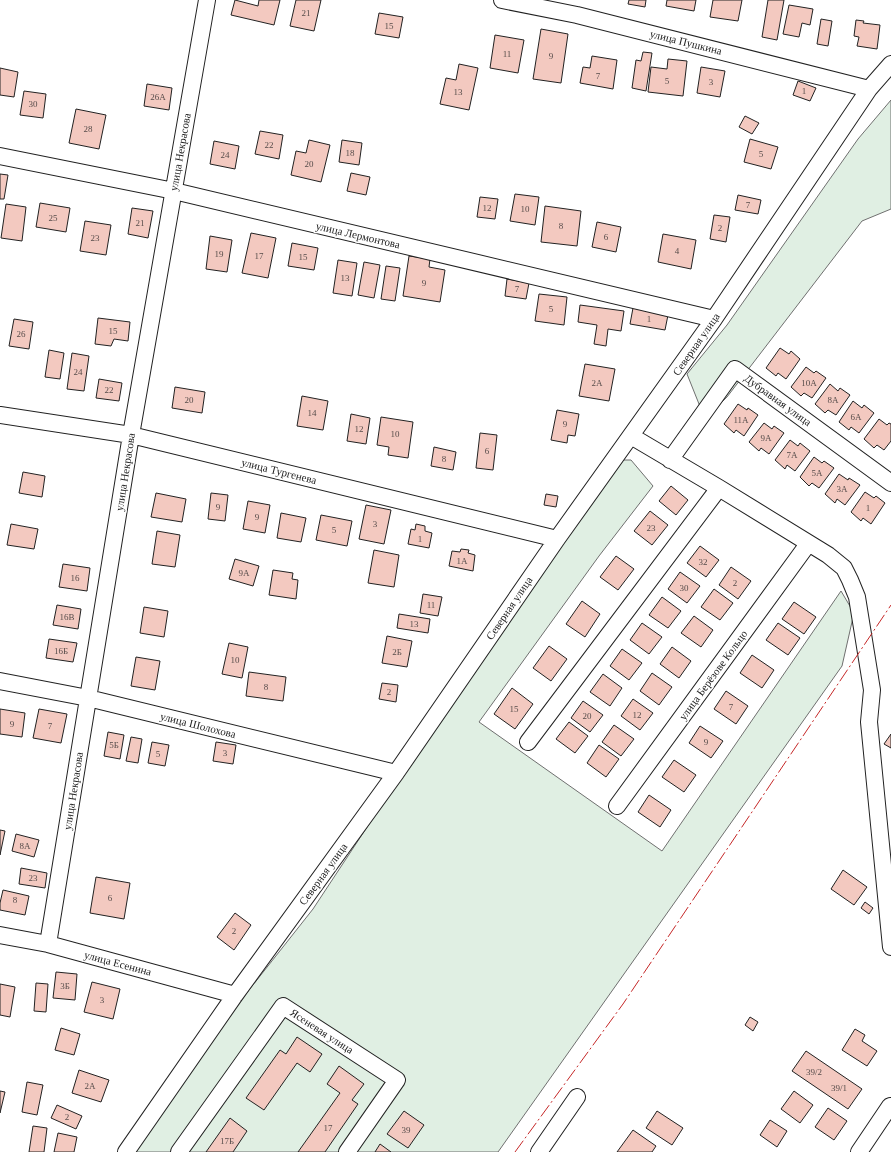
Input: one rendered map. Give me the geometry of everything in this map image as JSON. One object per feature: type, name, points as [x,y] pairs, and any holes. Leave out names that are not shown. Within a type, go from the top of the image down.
[{"type":"street","name":"улица Некрасова","points":[[48,944],[131,435],[207,0]]},
{"type":"street","name":"улица Пушкина","points":[[502,0],[578,7],[869,89]]},
{"type":"street","name":"Северная улица","points":[[126,1152],[235,995],[396,773],[556,539],[714,319],[869,89],[891,64]]},
{"type":"street","name":"улица Лермонтова","points":[[0,156],[174,191],[714,319]]},
{"type":"street","name":"Дубравная улица","points":[[670,460],[735,369],[891,483]]},
{"type":"street","name":"улица Тургенева","points":[[0,415],[131,435],[556,539]]},
{"type":"street","points":[[630,436],[719,488],[828,555],[844,568],[857,597],[872,690],[869,722],[887,863],[891,947]]},
{"type":"street","points":[[528,742],[719,488]]},
{"type":"street","name":"улица Берёзове Кольцо","points":[[617,806],[808,544]]},
{"type":"street","name":"улица Шолохова","points":[[0,681],[88,698],[396,773]]},
{"type":"street","name":"улица Есенина","points":[[0,935],[48,944],[235,995]]},
{"type":"street","name":"Ясеневая улица","points":[[179,1152],[283,1006],[397,1080],[347,1152]]},
{"type":"street","points":[[539,1152],[577,1097]]},
{"type":"street","points":[[859,1152],[890,1106]]},
{"type":"green space","points":[[891,100],[891,209],[862,221],[727,397],[705,419],[687,374],[727,325],[858,139]]},
{"type":"green space","points":[[618,460],[631,460],[653,486],[599,556],[479,722],[662,851],[841,591],[854,613],[842,666],[498,1152],[124,1152],[166,1095],[313,909],[557,539]]},
{"type":"building","points":[[235,0],[258,6],[259,0],[280,0],[274,25],[231,15]]},
{"type":"building","points":[[296,0],[321,0],[314,31],[290,26]]},
{"type":"building","points":[[629,0],[646,0],[645,7],[628,4]]},
{"type":"building","points":[[667,0],[696,0],[694,11],[666,6]]},
{"type":"building","points":[[713,0],[742,0],[738,21],[710,17]]},
{"type":"building","points":[[768,0],[784,0],[777,40],[762,37]]},
{"type":"building","points":[[789,5],[813,9],[810,25],[802,23],[799,37],[783,34]]},
{"type":"building","points":[[379,13],[403,17],[399,38],[375,34]]},
{"type":"building","points":[[821,19],[832,21],[828,46],[817,44]]},
{"type":"building","points":[[856,20],[864,21],[863,23],[880,25],[877,49],[857,46],[859,37],[854,36]]},
{"type":"building","points":[[541,29],[568,34],[561,83],[533,79]]},
{"type":"building","points":[[495,35],[524,40],[518,73],[490,68]]},
{"type":"building","points":[[643,52],[652,53],[646,91],[632,88],[636,60],[641,61]]},
{"type":"building","points":[[592,56],[617,60],[613,89],[580,83],[583,67],[590,68]]},
{"type":"building","points":[[668,59],[687,61],[683,96],[648,92],[651,67],[667,69]]},
{"type":"building","points":[[459,64],[478,68],[469,110],[440,104],[446,78],[456,80]]},
{"type":"building","points":[[701,67],[725,71],[720,97],[697,93]]},
{"type":"building","points":[[0,68],[18,72],[14,97],[0,95]]},
{"type":"building","points":[[798,81],[816,88],[810,101],[793,95]]},
{"type":"building","points":[[147,84],[172,88],[169,110],[144,106]]},
{"type":"building","points":[[24,91],[46,94],[43,118],[20,115]]},
{"type":"building","points":[[76,109],[106,115],[99,149],[69,143]]},
{"type":"building","points":[[745,116],[759,123],[752,134],[739,127]]},
{"type":"building","points":[[260,131],[283,135],[279,159],[255,154]]},
{"type":"building","points":[[750,139],[778,147],[771,169],[744,162]]},
{"type":"building","points":[[309,140],[330,145],[321,182],[291,175],[296,151],[306,153]]},
{"type":"building","points":[[342,140],[362,143],[359,165],[339,162]]},
{"type":"building","points":[[214,141],[239,146],[235,169],[210,164]]},
{"type":"building","points":[[351,173],[370,177],[366,195],[347,191]]},
{"type":"building","points":[[0,174],[8,175],[4,199],[0,199]]},
{"type":"building","points":[[515,194],[539,197],[535,225],[510,221]]},
{"type":"building","points":[[738,195],[761,200],[758,214],[735,210]]},
{"type":"building","points":[[480,197],[498,199],[495,219],[477,217]]},
{"type":"building","points":[[40,203],[70,208],[66,232],[36,227]]},
{"type":"building","points":[[6,204],[26,207],[22,241],[1,238]]},
{"type":"building","points":[[545,206],[581,211],[577,246],[541,242]]},
{"type":"building","points":[[132,208],[153,211],[148,238],[128,234]]},
{"type":"building","points":[[714,215],[730,217],[726,242],[710,239]]},
{"type":"building","points":[[85,221],[111,225],[106,255],[80,251]]},
{"type":"building","points":[[597,222],[621,227],[616,252],[592,247]]},
{"type":"building","points":[[251,233],[276,238],[268,278],[242,273]]},
{"type":"building","points":[[663,234],[696,240],[691,269],[658,262]]},
{"type":"building","points":[[210,236],[232,240],[227,272],[206,269]]},
{"type":"building","points":[[292,243],[318,248],[314,270],[288,266]]},
{"type":"building","points":[[409,256],[430,259],[429,267],[445,270],[440,302],[403,296]]},
{"type":"building","points":[[338,260],[357,263],[352,296],[333,293]]},
{"type":"building","points":[[364,262],[380,265],[374,298],[358,295]]},
{"type":"building","points":[[386,266],[400,268],[395,301],[381,299]]},
{"type":"building","points":[[507,279],[529,283],[526,299],[505,296]]},
{"type":"building","points":[[539,294],[567,297],[564,325],[535,321]]},
{"type":"building","points":[[580,305],[624,311],[621,331],[608,329],[606,346],[594,344],[597,325],[578,322]]},
{"type":"building","points":[[633,308],[668,315],[665,330],[630,324]]},
{"type":"building","points":[[98,318],[130,322],[128,341],[114,339],[111,346],[95,344]]},
{"type":"building","points":[[14,319],[33,322],[29,349],[9,346]]},
{"type":"building","points":[[780,348],[789,354],[791,351],[800,359],[786,379],[778,373],[776,376],[766,368]]},
{"type":"building","points":[[49,350],[64,353],[60,379],[45,377]]},
{"type":"building","points":[[72,353],[89,356],[84,391],[67,389]]},
{"type":"building","points":[[585,364],[615,369],[609,401],[579,396]]},
{"type":"building","points":[[806,367],[814,373],[816,371],[826,378],[812,398],[804,393],[801,396],[791,387]]},
{"type":"building","points":[[99,379],[122,383],[119,401],[96,398]]},
{"type":"building","points":[[830,384],[838,391],[840,388],[850,395],[836,415],[828,410],[825,413],[815,404]]},
{"type":"building","points":[[175,387],[205,392],[202,413],[172,408]]},
{"type":"building","points":[[302,396],[328,401],[323,430],[297,426]]},
{"type":"building","points":[[853,401],[862,408],[864,405],[874,413],[859,433],[851,427],[849,430],[839,422]]},
{"type":"building","points":[[738,404],[747,410],[748,408],[758,415],[744,436],[736,430],[734,433],[724,424]]},
{"type":"building","points":[[557,410],[579,414],[575,436],[568,435],[567,443],[551,440]]},
{"type":"building","points":[[351,414],[370,418],[366,444],[347,441]]},
{"type":"building","points":[[381,417],[413,422],[408,458],[388,455],[389,447],[377,445]]},
{"type":"building","points":[[879,419],[887,425],[889,423],[891,424],[891,441],[884,450],[877,445],[874,448],[864,439]]},
{"type":"building","points":[[764,423],[772,429],[774,426],[784,433],[769,454],[761,448],[759,451],[749,442]]},
{"type":"building","points":[[480,433],[497,435],[493,470],[476,468]]},
{"type":"building","points":[[790,440],[798,446],[800,443],[810,451],[795,471],[787,465],[785,469],[775,460]]},
{"type":"building","points":[[434,447],[456,452],[453,470],[431,466]]},
{"type":"building","points":[[814,457],[822,463],[824,461],[834,468],[819,488],[812,483],[809,486],[800,477]]},
{"type":"building","points":[[23,472],[45,476],[42,497],[19,493]]},
{"type":"building","points":[[839,474],[860,485],[845,505],[837,499],[835,503],[825,494]]},
{"type":"building","points":[[671,486],[688,500],[676,515],[659,501]]},
{"type":"building","points":[[865,492],[874,498],[876,496],[885,503],[871,524],[863,518],[861,521],[851,512]]},
{"type":"building","points":[[156,493],[186,499],[182,522],[151,517]]},
{"type":"building","points":[[211,493],[228,495],[225,521],[208,519]]},
{"type":"building","points":[[546,494],[558,496],[556,507],[544,505]]},
{"type":"building","points":[[248,501],[270,505],[265,533],[243,529]]},
{"type":"building","points":[[366,505],[391,510],[384,544],[359,539]]},
{"type":"building","points":[[650,511],[668,525],[652,545],[634,531]]},
{"type":"building","points":[[281,513],[306,518],[301,542],[277,538]]},
{"type":"building","points":[[321,515],[352,521],[347,546],[316,540]]},
{"type":"building","points":[[11,524],[38,529],[34,549],[7,545]]},
{"type":"building","points":[[416,524],[425,526],[425,531],[432,533],[429,548],[408,544],[411,529],[415,530]]},
{"type":"building","points":[[157,531],[180,535],[175,567],[152,564]]},
{"type":"building","points":[[700,546],[719,560],[706,577],[687,563]]},
{"type":"building","points":[[461,549],[469,550],[468,553],[475,555],[473,571],[449,566],[452,551],[460,552]]},
{"type":"building","points":[[374,550],[399,555],[394,587],[368,583]]},
{"type":"building","points":[[616,556],[634,569],[618,590],[600,577]]},
{"type":"building","points":[[235,559],[259,566],[253,586],[229,579]]},
{"type":"building","points":[[63,564],[90,568],[87,591],[59,587]]},
{"type":"building","points":[[731,567],[751,581],[738,599],[719,585]]},
{"type":"building","points":[[273,570],[293,573],[292,579],[298,580],[296,599],[269,595]]},
{"type":"building","points":[[680,572],[700,586],[687,603],[668,589]]},
{"type":"building","points":[[714,589],[733,603],[720,620],[701,607]]},
{"type":"building","points":[[423,594],[442,597],[438,616],[420,613]]},
{"type":"building","points":[[662,597],[681,611],[668,628],[649,615]]},
{"type":"building","points":[[582,601],[600,614],[585,637],[566,624]]},
{"type":"building","points":[[794,602],[816,617],[804,634],[782,619]]},
{"type":"building","points":[[57,605],[81,609],[78,629],[53,625]]},
{"type":"building","points":[[144,607],[168,611],[164,637],[140,633]]},
{"type":"building","points":[[399,614],[430,619],[428,633],[397,628]]},
{"type":"building","points":[[694,616],[713,630],[701,647],[681,633]]},
{"type":"building","points":[[642,623],[662,637],[649,654],[630,640]]},
{"type":"building","points":[[778,623],[800,638],[788,655],[766,640]]},
{"type":"building","points":[[387,636],[412,641],[407,667],[382,663]]},
{"type":"building","points":[[49,639],[77,643],[73,662],[46,658]]},
{"type":"building","points":[[229,643],[248,647],[242,678],[222,674]]},
{"type":"building","points":[[549,646],[567,659],[551,681],[533,668]]},
{"type":"building","points":[[672,647],[691,661],[679,678],[660,664]]},
{"type":"building","points":[[622,649],[642,663],[629,680],[610,666]]},
{"type":"building","points":[[752,655],[774,670],[762,688],[740,673]]},
{"type":"building","points":[[136,657],[160,661],[155,690],[131,686]]},
{"type":"building","points":[[249,672],[286,677],[283,701],[246,696]]},
{"type":"building","points":[[652,673],[672,687],[659,705],[640,691]]},
{"type":"building","points":[[603,674],[622,688],[610,706],[590,692]]},
{"type":"building","points":[[382,683],[398,685],[396,702],[379,699]]},
{"type":"building","points":[[512,688],[533,704],[515,729],[494,714]]},
{"type":"building","points":[[726,691],[748,706],[736,724],[714,709]]},
{"type":"building","points":[[633,699],[653,713],[640,730],[621,716]]},
{"type":"building","points":[[583,701],[603,715],[590,732],[571,718]]},
{"type":"building","points":[[0,709],[25,713],[22,737],[0,734]]},
{"type":"building","points":[[39,709],[67,714],[61,743],[33,738]]},
{"type":"building","points":[[569,722],[588,736],[575,753],[556,739]]},
{"type":"building","points":[[614,725],[634,739],[621,756],[602,742]]},
{"type":"building","points":[[700,726],[723,741],[711,758],[689,743]]},
{"type":"building","points":[[108,732],[124,735],[120,759],[104,756]]},
{"type":"building","points":[[891,734],[891,748],[884,744]]},
{"type":"building","points":[[131,737],[142,739],[138,763],[126,761]]},
{"type":"building","points":[[152,742],[169,745],[165,766],[148,763]]},
{"type":"building","points":[[216,742],[236,745],[233,764],[213,761]]},
{"type":"building","points":[[599,745],[619,759],[606,777],[587,763]]},
{"type":"building","points":[[674,760],[696,775],[684,792],[662,777]]},
{"type":"building","points":[[649,795],[671,810],[660,827],[638,812]]},
{"type":"building","points":[[0,830],[5,831],[0,855]]},
{"type":"building","points":[[16,834],[39,840],[34,857],[12,851]]},
{"type":"building","points":[[21,868],[47,873],[45,888],[19,884]]},
{"type":"building","points":[[843,870],[867,887],[854,905],[831,889]]},
{"type":"building","points":[[96,877],[130,883],[124,919],[90,913]]},
{"type":"building","points":[[3,890],[29,896],[25,915],[0,910]]},
{"type":"building","points":[[865,902],[873,908],[869,914],[861,908]]},
{"type":"building","points":[[235,913],[251,925],[234,950],[217,937]]},
{"type":"building","points":[[56,972],[77,974],[75,1000],[53,998]]},
{"type":"building","points":[[92,982],[120,989],[113,1019],[84,1012]]},
{"type":"building","points":[[36,983],[48,984],[46,1012],[34,1011]]},
{"type":"building","points":[[0,984],[15,987],[10,1017],[0,1015]]},
{"type":"building","points":[[750,1017],[758,1022],[753,1031],[745,1025]]},
{"type":"building","points":[[61,1028],[80,1034],[74,1055],[55,1050]]},
{"type":"building","points":[[855,1029],[865,1035],[862,1041],[877,1051],[867,1066],[842,1050]]},
{"type":"building","points":[[297,1037],[322,1054],[310,1072],[297,1063],[264,1110],[246,1098],[280,1050],[286,1054]]},
{"type":"building","points":[[806,1051],[862,1089],[848,1109],[792,1071]]},
{"type":"building","points":[[339,1066],[364,1084],[352,1100],[358,1104],[325,1152],[298,1152],[340,1093],[327,1084]]},
{"type":"building","points":[[79,1070],[109,1080],[101,1102],[72,1093]]},
{"type":"building","points":[[27,1082],[43,1085],[37,1115],[22,1112]]},
{"type":"building","points":[[0,1091],[5,1092],[0,1113]]},
{"type":"building","points":[[794,1091],[813,1105],[800,1123],[781,1109]]},
{"type":"building","points":[[57,1105],[82,1116],[76,1129],[51,1118]]},
{"type":"building","points":[[828,1108],[847,1121],[834,1140],[815,1127]]},
{"type":"building","points":[[404,1111],[424,1125],[408,1148],[387,1134]]},
{"type":"building","points":[[657,1111],[683,1128],[672,1145],[646,1128]]},
{"type":"building","points":[[230,1118],[247,1131],[233,1152],[206,1152]]},
{"type":"building","points":[[770,1120],[787,1131],[777,1147],[760,1135]]},
{"type":"building","points":[[33,1126],[47,1128],[44,1152],[29,1152]]},
{"type":"building","points":[[633,1130],[656,1146],[652,1152],[617,1152]]},
{"type":"building","points":[[58,1133],[77,1137],[74,1152],[54,1152]]},
{"type":"building","points":[[380,1144],[391,1152],[375,1152]]},
{"type":"power","points":[[515,1152],[623,1004],[891,605]]}]
